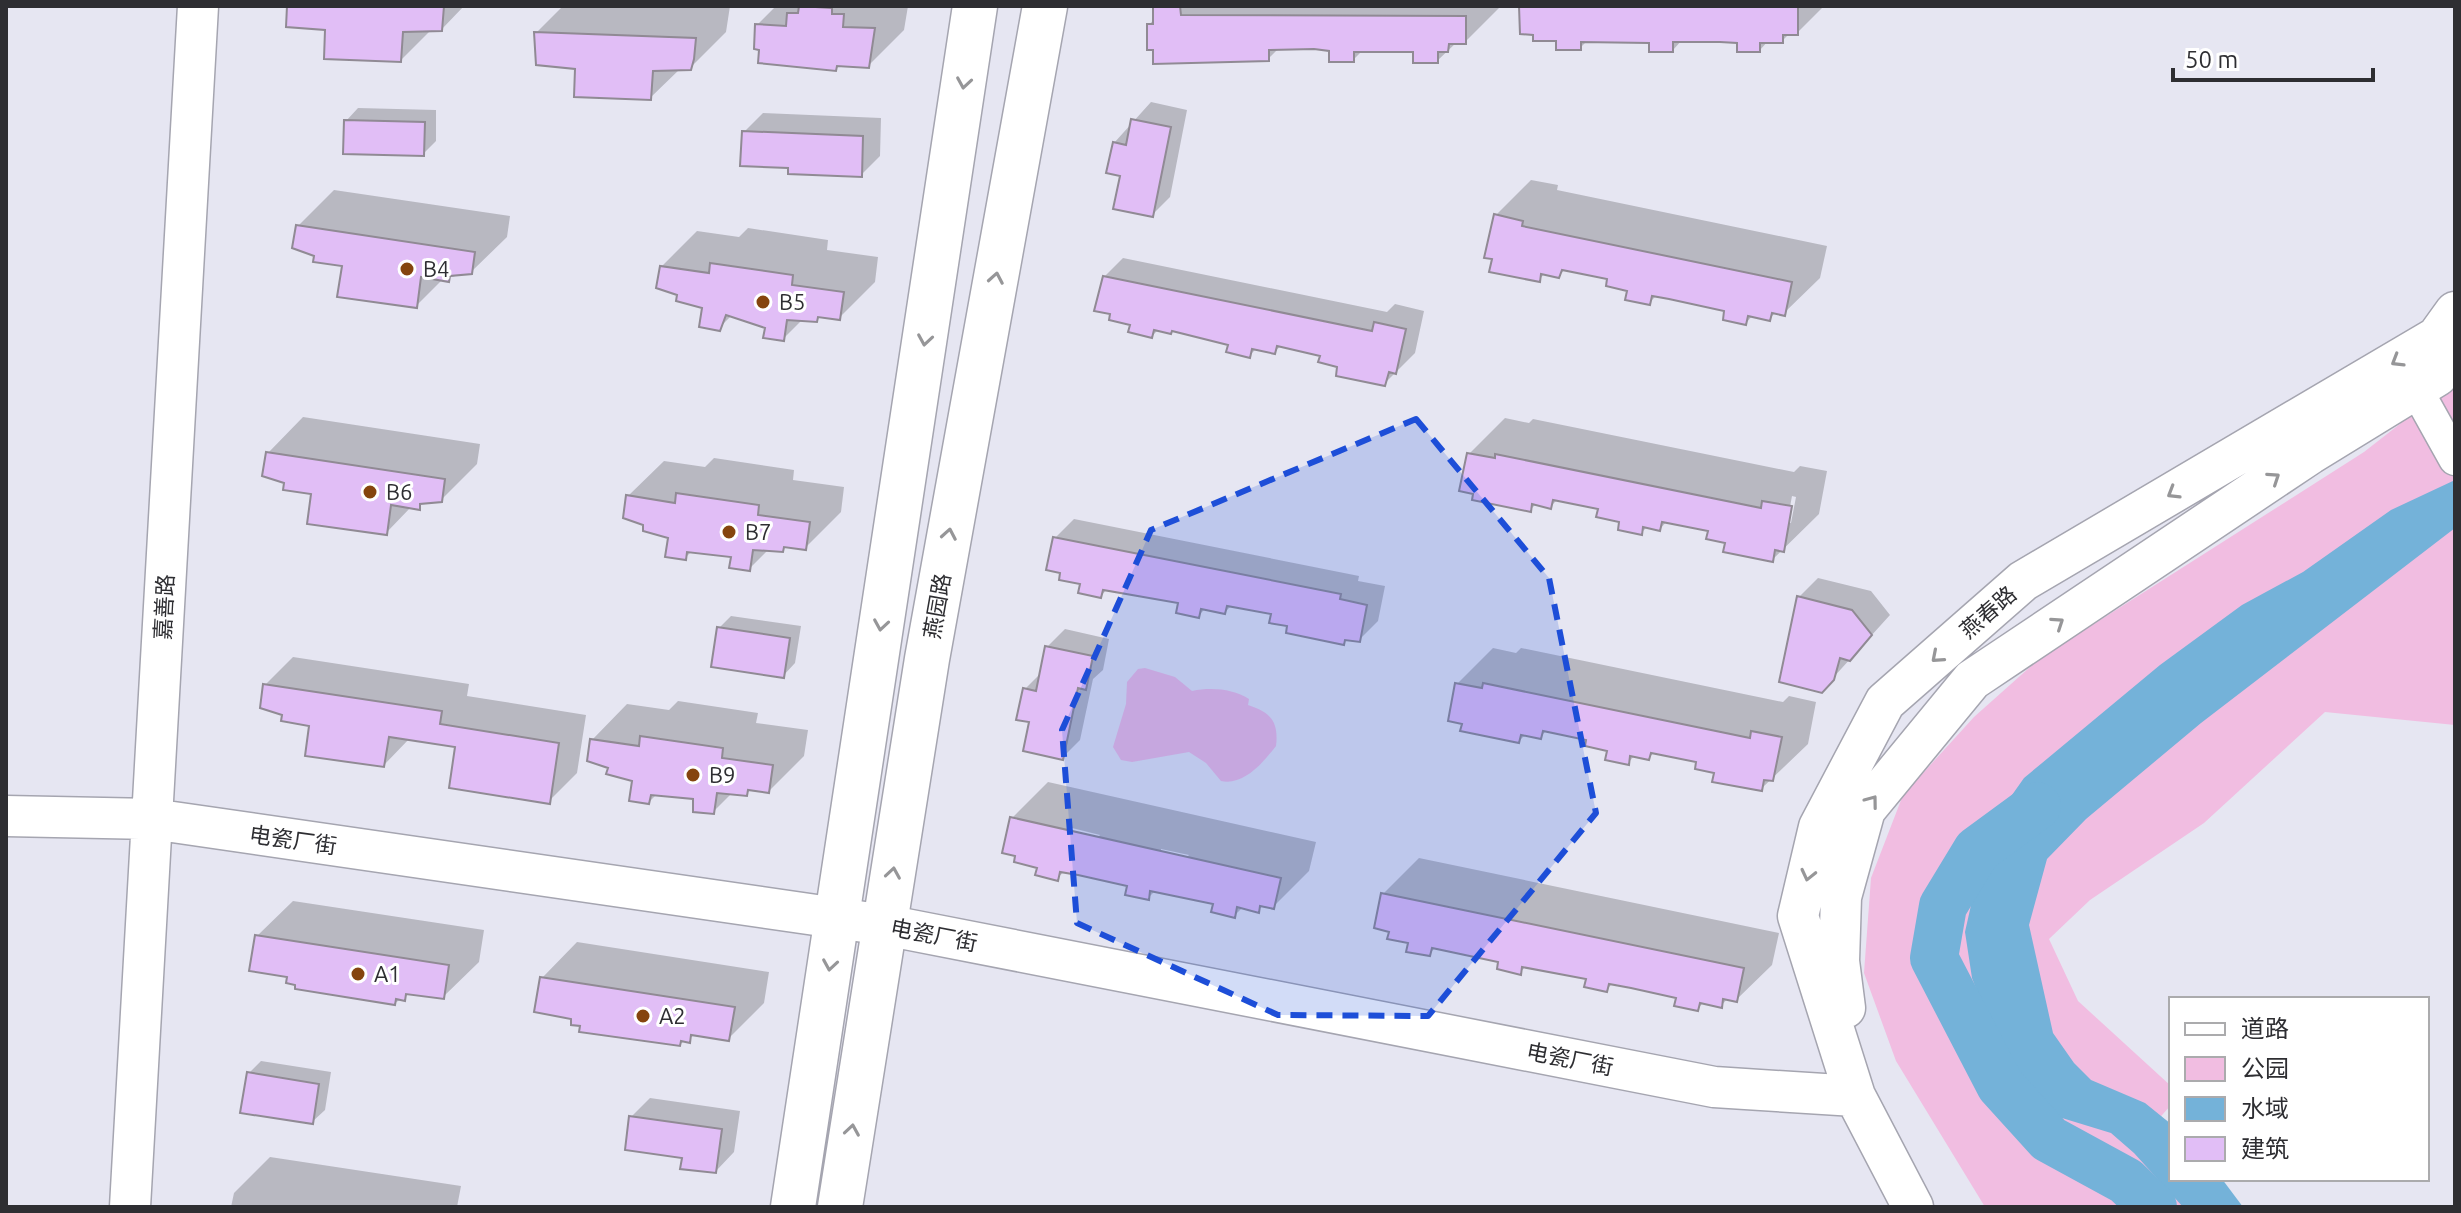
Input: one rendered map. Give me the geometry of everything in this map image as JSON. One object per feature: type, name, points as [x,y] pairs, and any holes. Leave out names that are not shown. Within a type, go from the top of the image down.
[{"type":"main road","points":[[793,1207],[975,6]]},
{"type":"main road","name":"燕园路","points":[[840,1207],[927,659],[1045,6]]},
{"type":"street","name":"嘉善路","points":[[130,1207],[198,6]]},
{"type":"street","name":"燕春路","points":[[1913,1207],[1855,1096],[1798,916],[1819,827],[1885,702],[2023,581],[2437,337],[2455,312]]},
{"type":"street","name":"燕春路","points":[[1855,1096],[1839,961],[1841,897],[1865,810],[1921,738],[1972,680],[2310,454],[2437,376],[2455,354]]},
{"type":"street","points":[[2416,389],[2455,459]]},
{"type":"street","name":"电瓷厂街","points":[[6,816],[152,819],[885,925],[1714,1087],[1855,1096]]},
{"type":"highlighted area","points":[[1416,419],[1549,578],[1596,813],[1428,1016],[1278,1015],[1077,923],[1062,730],[1151,530]]},
{"type":"green space","points":[[2455,381],[2455,725],[2325,712],[2204,823],[2090,900],[2049,939],[2078,1001],[2169,1084],[2169,1107],[2155,1123],[2169,1181],[2174,1181],[2211,1207],[1985,1207],[1896,1061],[1864,973],[1871,878],[1903,795],[1974,717],[2039,659],[2364,452]]},
{"type":"green space","points":[[1145,668],[1175,677],[1192,691],[1222,690],[1249,699],[1248,705],[1267,714],[1274,724],[1276,746],[1252,772],[1229,782],[1221,781],[1206,763],[1189,752],[1132,762],[1121,760],[1113,747],[1126,704],[1127,682],[1138,669]]},
{"type":"water","points":[[2455,480],[2455,528],[2201,723],[2086,819],[2047,859],[2029,925],[2053,1033],[2074,1063],[2091,1080],[2145,1103],[2169,1122],[2169,1181],[2224,1181],[2243,1207],[2183,1207],[2134,1153],[2111,1133],[2062,1118],[2034,1102],[2007,1069],[1972,978],[1965,932],[1988,829],[2024,778],[2160,665],[2242,605],[2303,572],[2391,510]]},
{"type":"building","points":[[287,6],[444,6],[442,31],[403,32],[401,62],[324,59],[325,30],[286,27]]},
{"type":"building","points":[[799,6],[832,8],[832,14],[844,14],[843,27],[875,28],[869,68],[837,66],[836,71],[758,63],[759,50],[754,49],[755,24],[786,26],[787,13],[798,13]]},
{"type":"building","points":[[1153,6],[1180,6],[1181,15],[1466,16],[1466,44],[1449,44],[1448,52],[1438,52],[1438,63],[1413,63],[1413,52],[1354,52],[1354,62],[1329,62],[1329,51],[1314,49],[1269,50],[1269,61],[1153,64],[1153,50],[1147,50],[1147,24],[1153,24]]},
{"type":"building","points":[[1519,6],[1798,6],[1798,35],[1783,35],[1783,43],[1760,43],[1760,52],[1737,52],[1737,43],[1720,42],[1673,42],[1673,52],[1649,52],[1649,43],[1581,42],[1581,50],[1556,50],[1556,41],[1533,41],[1533,35],[1520,34]]},
{"type":"building","points":[[534,32],[696,38],[694,59],[691,70],[653,71],[651,100],[574,97],[575,69],[536,65]]},
{"type":"building","points":[[1131,119],[1171,127],[1153,217],[1113,209],[1120,176],[1106,173],[1113,142],[1126,145]]},
{"type":"building","points":[[344,120],[425,122],[424,156],[343,154]]},
{"type":"building","points":[[742,131],[863,136],[862,177],[788,174],[788,168],[740,166]]},
{"type":"building","points":[[1494,214],[1523,221],[1522,226],[1792,282],[1785,316],[1772,313],[1770,321],[1748,316],[1746,325],[1723,320],[1724,311],[1669,299],[1652,296],[1650,305],[1625,300],[1627,291],[1606,286],[1607,279],[1562,270],[1559,278],[1541,274],[1540,282],[1489,272],[1492,259],[1484,258]]},
{"type":"building","name":"B4","points":[[296,225],[475,252],[472,274],[450,276],[449,282],[421,277],[417,308],[337,297],[342,266],[313,262],[314,256],[292,248]]},
{"type":"building","name":"B5","points":[[710,263],[793,275],[792,285],[844,292],[840,320],[818,317],[817,322],[787,320],[784,341],[763,338],[765,328],[726,315],[720,331],[699,327],[702,308],[676,301],[677,295],[656,288],[660,266],[709,273]]},
{"type":"building","points":[[1103,276],[1372,331],[1374,322],[1406,329],[1396,374],[1389,372],[1385,386],[1336,376],[1337,367],[1318,362],[1320,356],[1277,346],[1275,354],[1252,349],[1250,358],[1226,352],[1228,345],[1172,331],[1171,334],[1154,330],[1152,338],[1128,332],[1130,325],[1109,320],[1110,314],[1094,311]]},
{"type":"building","name":"B6","points":[[266,452],[445,479],[442,502],[420,504],[420,510],[391,505],[387,535],[307,524],[311,494],[283,490],[284,483],[262,476]]},
{"type":"building","points":[[1467,453],[1495,458],[1495,454],[1761,508],[1762,501],[1792,506],[1784,552],[1775,550],[1773,562],[1723,552],[1725,543],[1706,539],[1708,531],[1662,522],[1660,531],[1643,527],[1642,535],[1618,530],[1619,522],[1596,517],[1598,509],[1553,500],[1551,509],[1532,504],[1531,512],[1472,500],[1473,494],[1459,491]]},
{"type":"building","name":"B7","points":[[676,493],[759,505],[758,515],[810,522],[806,550],[784,547],[783,552],[753,550],[750,571],[729,568],[731,557],[687,552],[686,560],[665,557],[668,538],[643,531],[643,525],[623,518],[626,495],[675,503]]},
{"type":"building","points":[[1053,537],[1341,594],[1340,599],[1367,605],[1360,642],[1345,640],[1344,645],[1286,633],[1287,626],[1269,623],[1271,614],[1227,606],[1225,614],[1201,609],[1199,618],[1176,613],[1178,603],[1103,590],[1101,598],[1078,593],[1080,584],[1059,580],[1060,573],[1046,570]]},
{"type":"building","points":[[1797,596],[1852,610],[1872,635],[1850,661],[1840,658],[1834,680],[1822,693],[1779,682]]},
{"type":"building","points":[[717,627],[790,638],[784,678],[711,667]]},
{"type":"building","points":[[1045,646],[1093,656],[1086,690],[1078,688],[1063,760],[1023,751],[1029,722],[1016,720],[1023,688],[1036,691]]},
{"type":"building","points":[[1455,683],[1482,688],[1483,683],[1750,738],[1751,731],[1782,737],[1773,781],[1764,780],[1762,791],[1712,782],[1714,773],[1695,769],[1696,762],[1651,753],[1649,760],[1630,756],[1629,765],[1605,760],[1607,751],[1585,746],[1586,740],[1543,731],[1541,739],[1521,735],[1519,743],[1460,731],[1462,724],[1448,721]]},
{"type":"building","points":[[263,684],[442,711],[440,724],[559,743],[550,804],[449,788],[455,747],[389,737],[384,767],[305,756],[309,726],[281,721],[282,715],[260,708]]},
{"type":"building","name":"B9","points":[[640,736],[723,748],[722,758],[773,765],[769,793],[748,790],[747,796],[717,793],[714,814],[693,812],[693,799],[651,795],[649,804],[629,801],[632,781],[606,774],[608,768],[587,761],[590,739],[639,746]]},
{"type":"building","points":[[1010,817],[1281,878],[1274,909],[1260,906],[1259,913],[1237,907],[1235,918],[1211,912],[1213,904],[1150,891],[1149,900],[1125,895],[1127,886],[1060,872],[1058,881],[1035,875],[1037,868],[1014,862],[1015,856],[1002,853]]},
{"type":"building","points":[[1381,893],[1744,968],[1737,1002],[1723,999],[1722,1008],[1700,1003],[1698,1011],[1674,1006],[1676,998],[1631,988],[1609,984],[1607,992],[1584,987],[1586,979],[1522,967],[1521,975],[1497,969],[1498,962],[1432,948],[1430,956],[1406,952],[1408,943],[1387,939],[1389,932],[1374,928]]},
{"type":"building","name":"A1","points":[[255,935],[449,965],[444,999],[406,994],[405,1001],[396,999],[395,1005],[295,989],[295,985],[286,983],[287,977],[249,971]]},
{"type":"building","name":"A2","points":[[540,977],[735,1007],[729,1041],[691,1035],[690,1043],[681,1041],[680,1046],[579,1032],[580,1026],[571,1025],[571,1019],[534,1012]]},
{"type":"building","points":[[247,1072],[319,1084],[313,1124],[240,1113]]},
{"type":"building","points":[[629,1116],[722,1129],[716,1173],[680,1169],[682,1158],[625,1150]]},
{"type":"waterway","points":[[2037,806],[1977,850],[1943,906],[1934,958],[2000,1085],[2049,1139],[2126,1181],[2153,1207]]},
{"type":"place","name":"B4","points":[[407,269]]},
{"type":"place","name":"B5","points":[[763,302]]},
{"type":"place","name":"B6","points":[[370,492]]},
{"type":"place","name":"B7","points":[[729,532]]},
{"type":"place","name":"B9","points":[[693,775]]},
{"type":"place","name":"A1","points":[[358,974]]},
{"type":"place","name":"A2","points":[[643,1016]]}]
